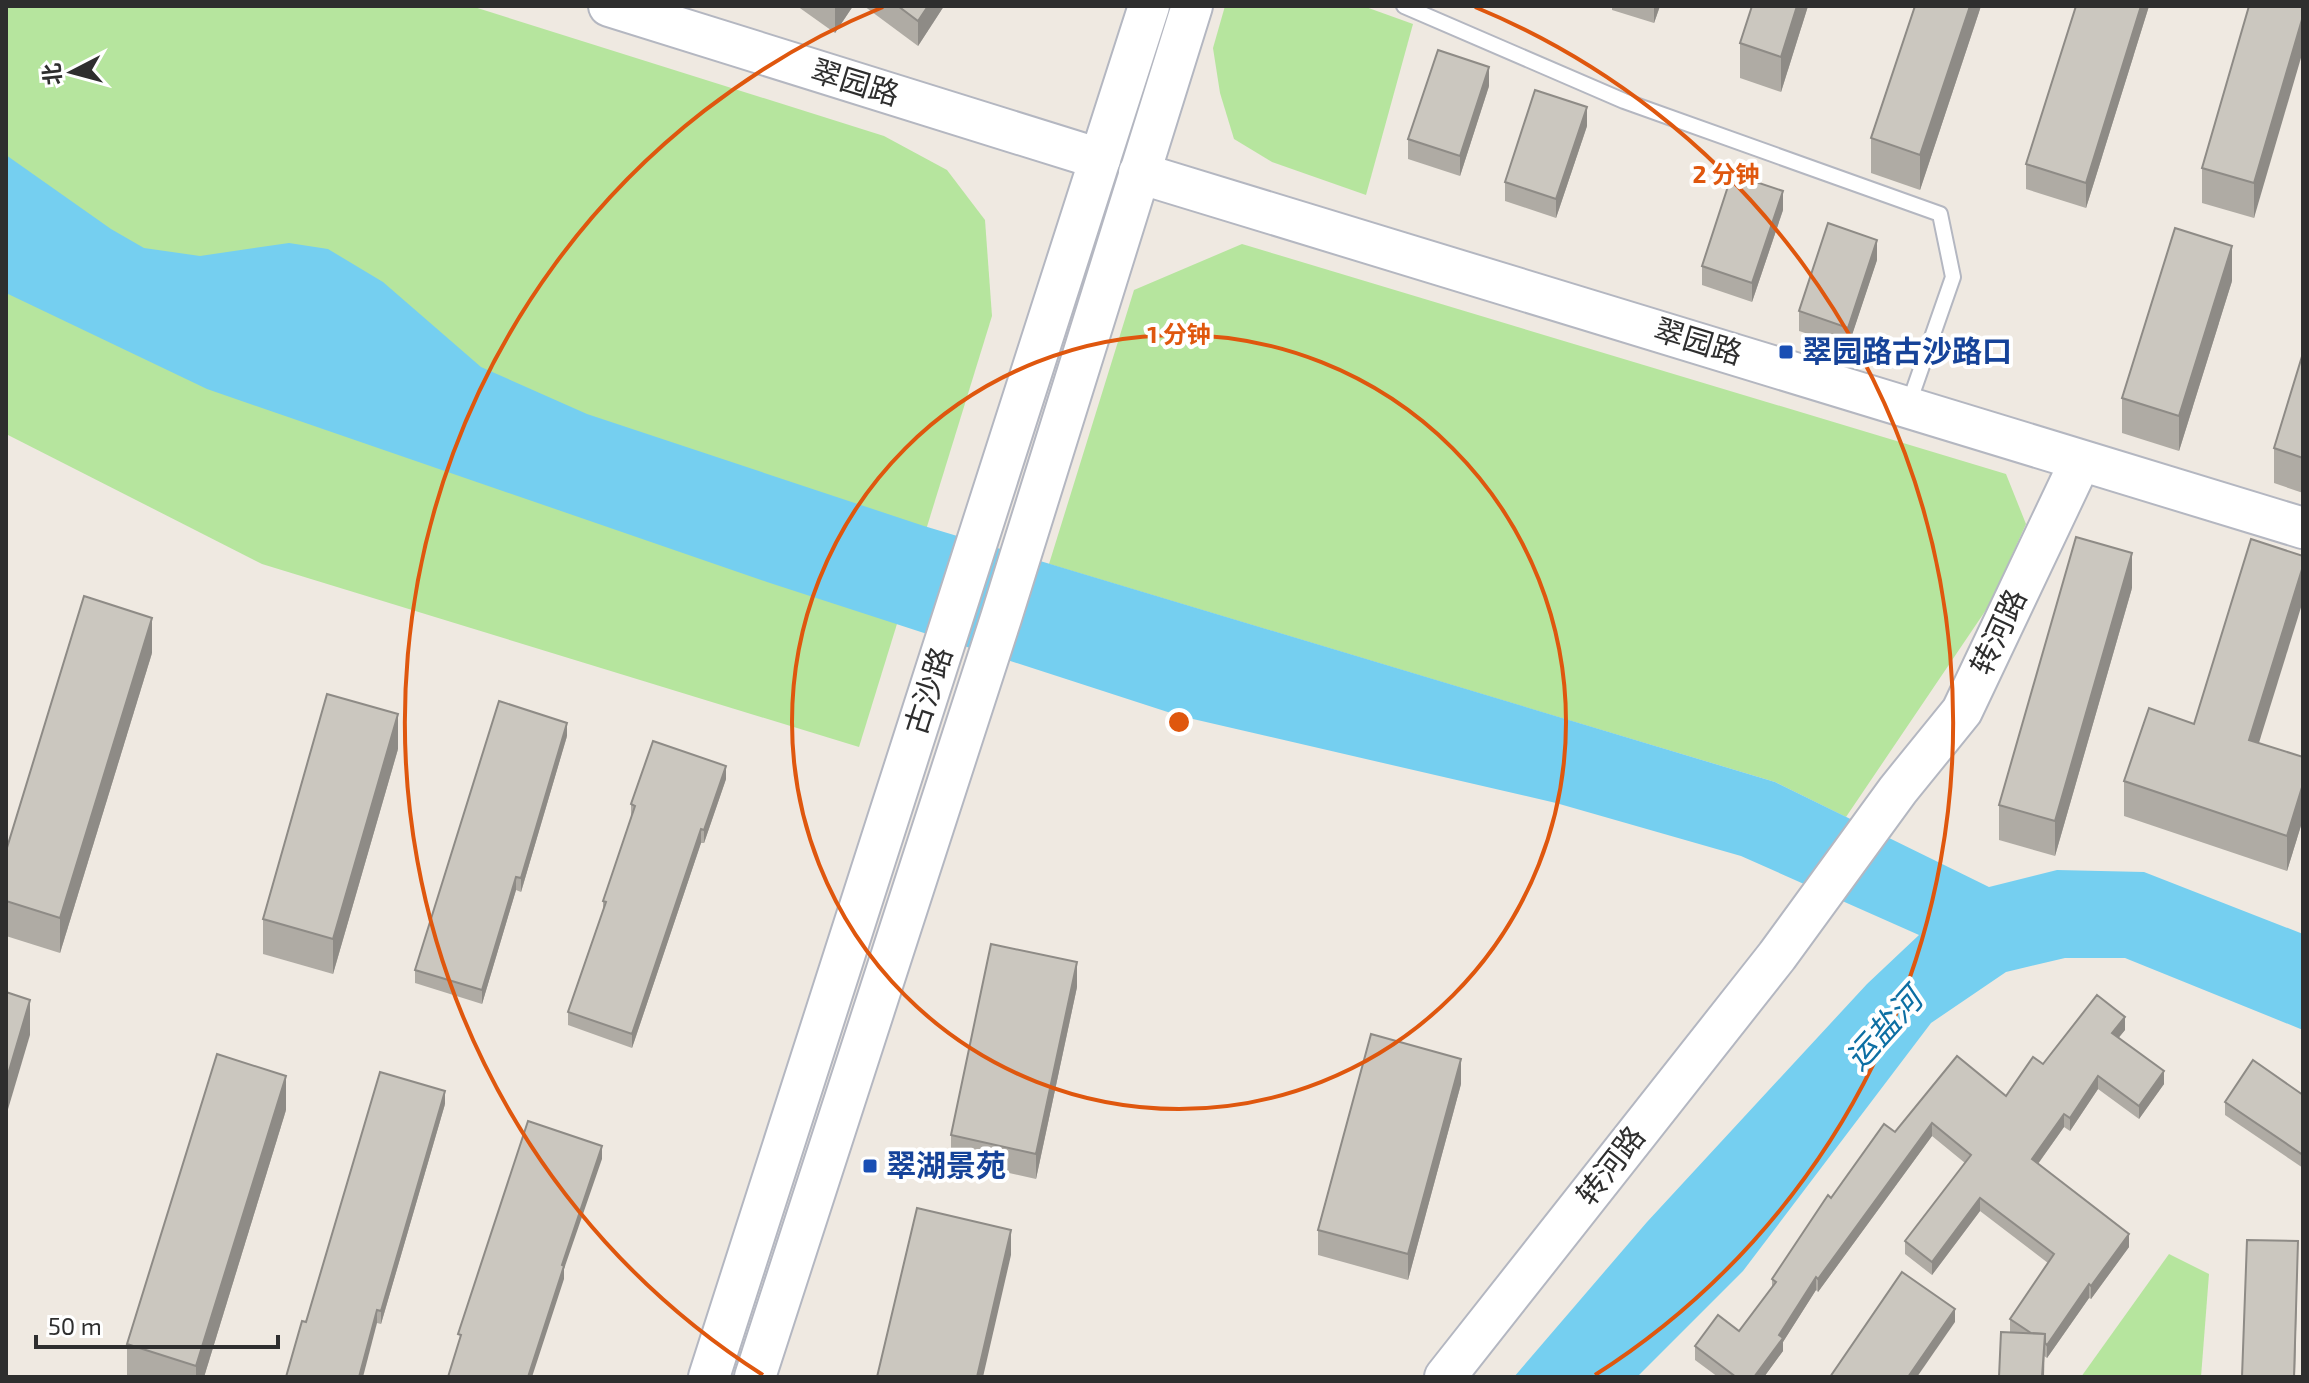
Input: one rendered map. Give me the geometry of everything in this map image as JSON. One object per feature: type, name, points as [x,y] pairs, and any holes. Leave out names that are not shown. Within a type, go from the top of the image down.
[{"type":"main road","name":"翠园路","points":[[609,6],[1100,159]]},
{"type":"main road","name":"古沙路","points":[[709,1377],[1149,6]]},
{"type":"main road","name":"古沙路","points":[[755,1377],[1037,502],[1192,6]]},
{"type":"main road","name":"翠园路","points":[[1139,173],[2303,528]]},
{"type":"main road","name":"转河路","points":[[1445,1377],[1777,956],[1898,790],[1962,711],[2080,462]]},
{"type":"lane","points":[[1404,6],[1624,101],[1940,214],[1953,277],[1907,406]]},
{"type":"green space","points":[[6,6],[471,6],[884,136],[947,170],[985,220],[992,316],[859,747],[262,564],[6,434]]},
{"type":"green space","points":[[1225,6],[1363,6],[1413,24],[1366,195],[1272,162],[1234,139],[1220,93],[1213,48]]},
{"type":"green space","points":[[1242,244],[2006,474],[2026,524],[1990,604],[1846,817],[1775,782],[1049,564],[1134,290]]},
{"type":"green space","points":[[2169,1254],[2209,1274],[2201,1377],[2081,1377]]},
{"type":"water","name":"运盐河","points":[[6,155],[111,229],[144,248],[200,256],[289,243],[328,249],[383,282],[481,367],[587,414],[924,526],[1775,782],[1989,887],[2057,870],[2144,872],[2303,934],[2303,1030],[2125,958],[2065,958],[2006,972],[1931,1023],[1743,1271],[1637,1377],[1514,1377],[1647,1222],[1867,984],[1919,935],[1741,856],[1556,803],[1180,716],[770,583],[207,389],[6,293]]},
{"type":"building","points":[[898,6],[928,6],[918,21]]},
{"type":"building","points":[[1752,6],[1797,6],[1781,57],[1740,43]]},
{"type":"building","points":[[1915,6],[1970,6],[1920,155],[1871,138]]},
{"type":"building","points":[[2076,6],[2141,6],[2086,183],[2026,164]]},
{"type":"building","points":[[2249,6],[2303,6],[2303,16],[2254,183],[2202,168]]},
{"type":"building","points":[[1438,50],[1489,67],[1460,156],[1408,139]]},
{"type":"building","points":[[1535,90],[1587,107],[1556,199],[1505,182]]},
{"type":"building","points":[[1732,174],[1783,191],[1752,283],[1702,266]]},
{"type":"building","points":[[1828,223],[1877,240],[1848,328],[1799,311]]},
{"type":"building","points":[[2175,228],[2232,246],[2179,416],[2122,398]]},
{"type":"building","points":[[2303,353],[2303,458],[2274,448]]},
{"type":"building","points":[[2076,537],[2132,553],[2055,821],[1999,805]]},
{"type":"building","points":[[2251,539],[2303,556],[2303,566],[2249,740],[2303,757],[2303,784],[2287,836],[2124,781],[2149,708],[2194,724]]},
{"type":"building","points":[[84,596],[152,618],[60,918],[6,901],[6,851]]},
{"type":"building","points":[[327,694],[398,714],[333,939],[263,919]]},
{"type":"building","points":[[499,701],[567,723],[521,878],[516,877],[482,990],[415,970]]},
{"type":"building","points":[[653,741],[726,766],[704,830],[701,829],[632,1034],[568,1012],[606,902],[603,901],[635,806],[631,804]]},
{"type":"building","points":[[991,944],[1077,962],[1036,1154],[951,1135]]},
{"type":"building","points":[[6,992],[30,1000],[6,1081]]},
{"type":"building","points":[[2097,995],[2125,1017],[2112,1033],[2164,1071],[2139,1106],[2098,1076],[2070,1118],[2064,1114],[2032,1159],[2129,1234],[2091,1286],[2089,1284],[2047,1345],[2045,1334],[2031,1333],[2010,1319],[2054,1254],[1980,1198],[1932,1262],[1905,1241],[1971,1155],[1932,1123],[1818,1279],[1816,1277],[1779,1335],[1783,1338],[1754,1377],[1736,1377],[1695,1346],[1718,1315],[1739,1331],[1776,1282],[1772,1279],[1828,1195],[1831,1198],[1884,1124],[1895,1132],[1957,1056],[2006,1096],[2033,1057],[2043,1064]]},
{"type":"building","points":[[1371,1034],[1461,1059],[1408,1254],[1318,1230]]},
{"type":"building","points":[[217,1054],[286,1076],[196,1366],[127,1344]]},
{"type":"building","points":[[2253,1060],[2303,1095],[2303,1155],[2225,1102]]},
{"type":"building","points":[[380,1072],[445,1091],[381,1311],[377,1310],[359,1377],[286,1377],[302,1321],[306,1322]]},
{"type":"building","points":[[528,1121],[602,1146],[528,1377],[448,1377],[461,1335],[458,1334]]},
{"type":"building","points":[[917,1208],[1011,1230],[977,1377],[877,1377]]},
{"type":"building","points":[[2247,1240],[2298,1241],[2294,1377],[2242,1377]]},
{"type":"building","points":[[1902,1272],[1955,1309],[1908,1377],[1830,1377]]},
{"type":"building","points":[[2001,1332],[2045,1334],[2042,1377],[1999,1377]]},
{"type":"place","name":"翠园路古沙路口","points":[[1786,352]]},
{"type":"place","name":"翠湖景苑","points":[[870,1166]]}]
